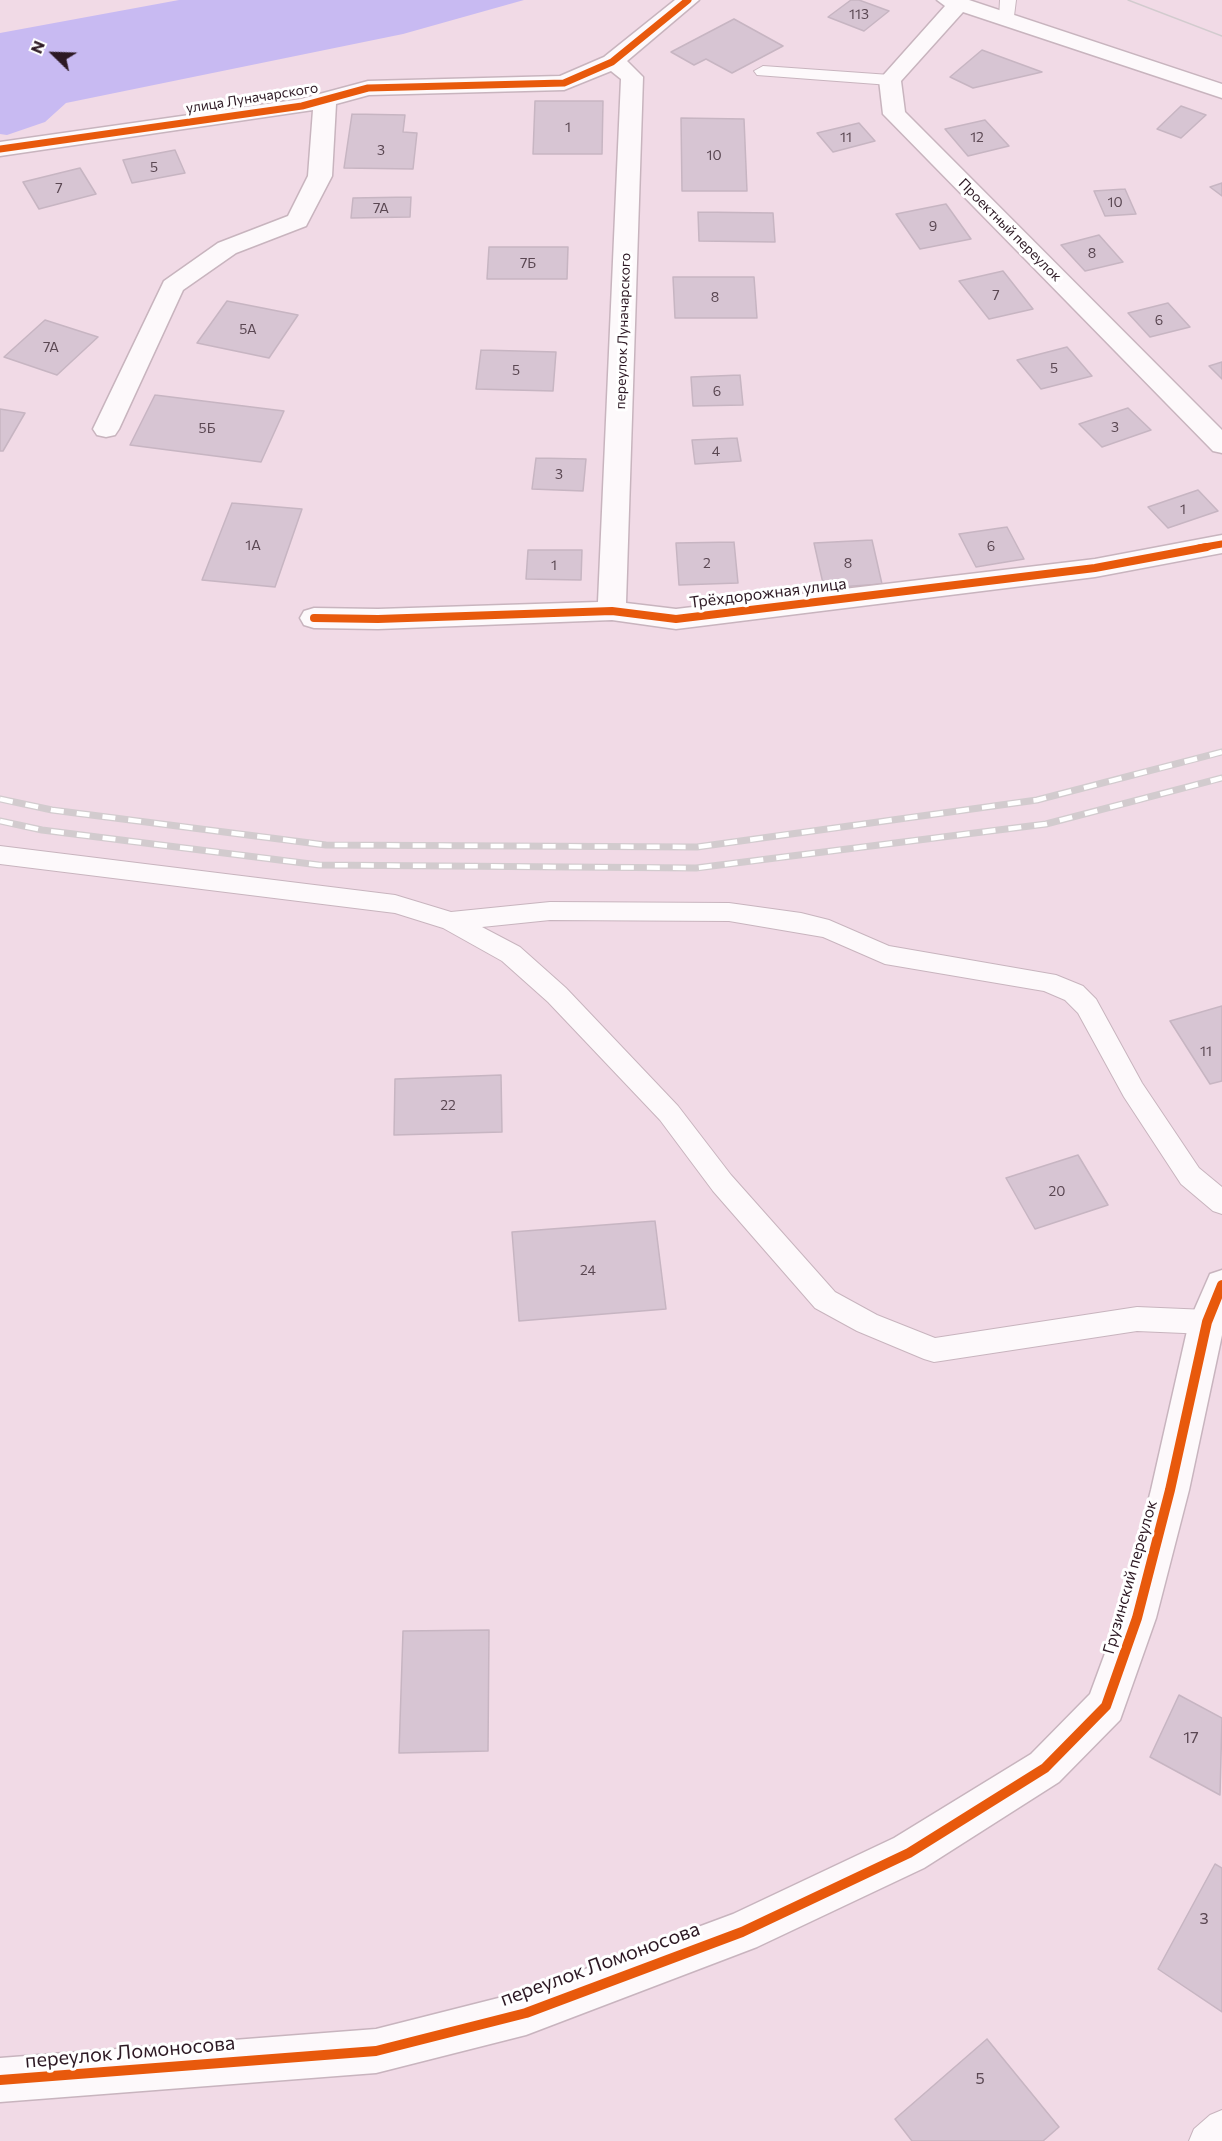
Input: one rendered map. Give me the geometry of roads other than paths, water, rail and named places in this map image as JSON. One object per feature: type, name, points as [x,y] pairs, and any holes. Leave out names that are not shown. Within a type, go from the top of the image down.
[{"type":"street","name":"улица Луначарского","points":[[0,149],[302,106],[368,88],[564,83],[612,62],[688,0]]},
{"type":"street","points":[[890,80],[954,2],[1007,10],[1222,91]]},
{"type":"street","name":"переулок Луначарского","points":[[612,62],[632,77],[612,610]]},
{"type":"street","name":"Проектный переулок","points":[[890,80],[894,114],[1222,445]]},
{"type":"street","points":[[106,429],[173,286],[227,248],[298,220],[320,176],[325,100]]},
{"type":"street","name":"Трёхдорожная улица","points":[[314,618],[378,619],[612,610],[676,619],[1095,568],[1222,544]]},
{"type":"street","name":"Грузинский переулок","points":[[909,1853],[1045,1768],[1106,1706],[1140,1607],[1170,1490],[1207,1322],[1222,1285]]},
{"type":"street","name":"переулок Ломоносова","points":[[0,2080],[376,2051],[515,2016],[742,1932],[909,1853]]},
{"type":"lane","points":[[764,71],[890,80]]},
{"type":"lane","points":[[0,855],[395,904],[451,921],[511,954],[557,995],[669,1113],[722,1184],[825,1300],[867,1323],[934,1350],[1137,1319],[1207,1322]]},
{"type":"lane","points":[[451,921],[550,911],[729,912],[801,922],[830,929],[885,955],[1047,982],[1074,993],[1087,1006],[1132,1090],[1190,1176],[1222,1203]]},
{"type":"lane","points":[[1206,2141],[1222,2127]]},
{"type":"tram line","points":[[1128,0],[1222,36]]},
{"type":"railway","points":[[0,799],[52,810],[326,845],[697,847],[1037,800],[1222,752]]},
{"type":"railway","points":[[0,821],[42,830],[319,865],[696,868],[1046,824],[1222,778]]}]
